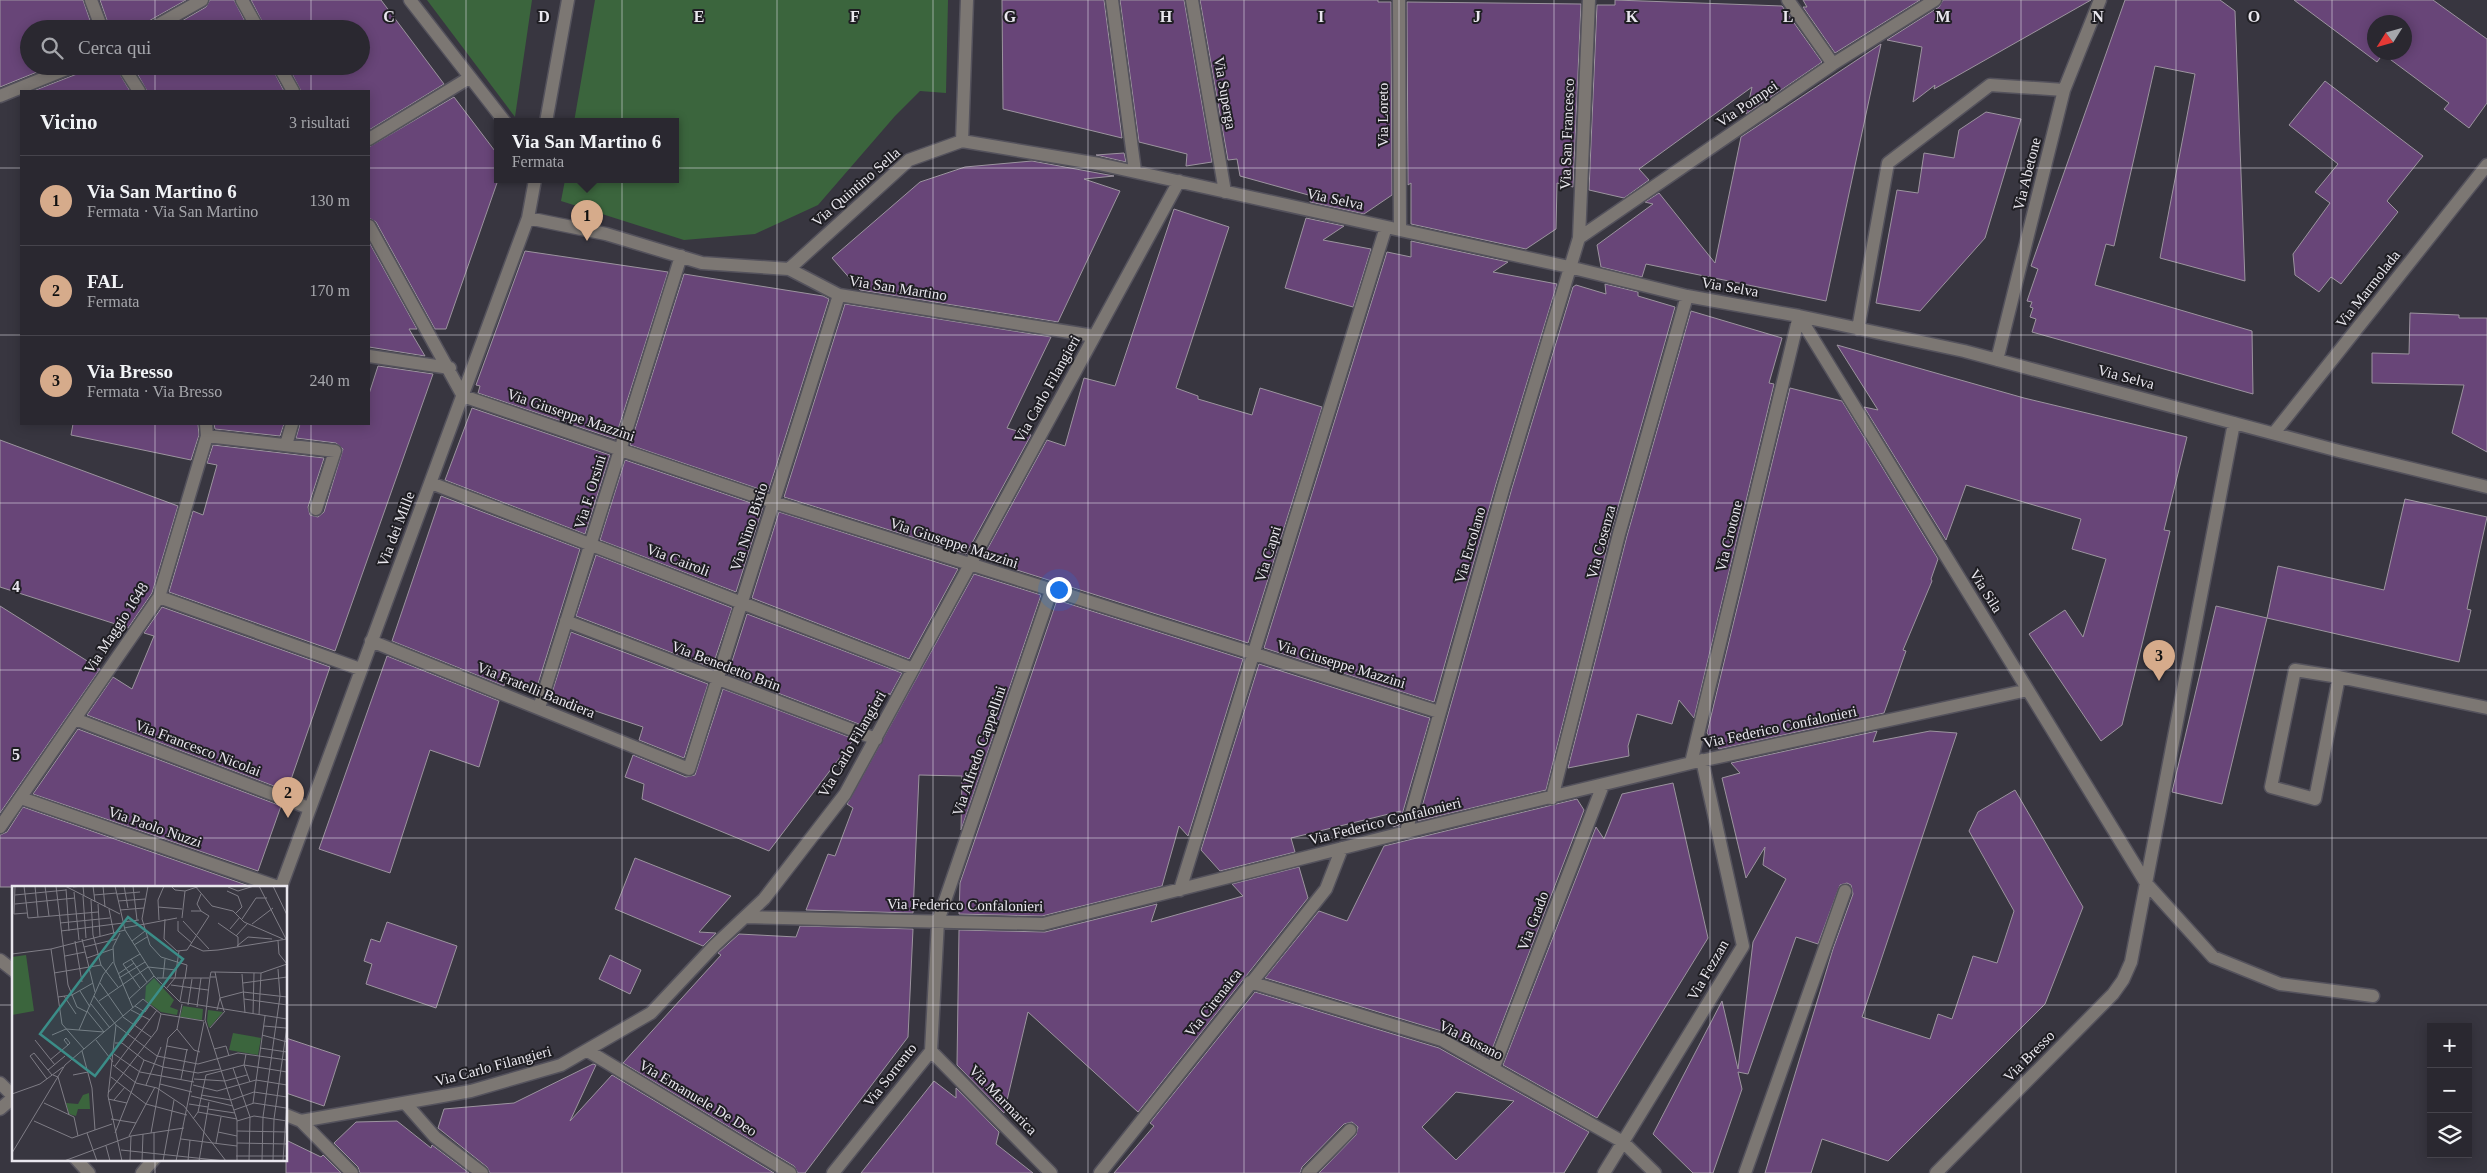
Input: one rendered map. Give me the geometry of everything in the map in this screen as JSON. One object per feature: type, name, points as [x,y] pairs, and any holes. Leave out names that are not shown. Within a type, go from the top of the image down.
[{"type":"street","points":[[91,0],[99,20]]},
{"type":"street","points":[[167,20],[202,0]]},
{"type":"street","points":[[242,0],[253,20]]},
{"type":"street","points":[[410,0],[502,118]]},
{"type":"street","points":[[547,118],[568,0]]},
{"type":"street","points":[[962,141],[966,0]]},
{"type":"street","points":[[1112,0],[1136,172]]},
{"type":"street","name":"Via Superga","points":[[1192,0],[1225,192]]},
{"type":"street","name":"Via Loreto","points":[[1399,0],[1400,230]]},
{"type":"street","name":"Via San Francesco","points":[[1569,267],[1579,238],[1589,0]]},
{"type":"street","points":[[1788,0],[1833,64]]},
{"type":"street","name":"Via Pompei","points":[[1579,238],[1833,64],[1935,0]]},
{"type":"street","name":"Via Abetone","points":[[1997,360],[2064,90],[2100,0]]},
{"type":"street","points":[[0,96],[52,75]]},
{"type":"street","points":[[128,75],[138,90]]},
{"type":"street","points":[[284,75],[292,90]]},
{"type":"street","points":[[370,138],[469,78]]},
{"type":"street","points":[[1858,328],[1888,163],[1990,85],[2064,90]]},
{"type":"street","name":"Via Selva","points":[[962,141],[1136,172],[1569,267],[1687,296],[1858,328],[1997,360],[2234,423],[2487,487]]},
{"type":"street","name":"Via Quintino Sella","points":[[789,269],[908,160],[962,141]]},
{"type":"street","name":"Via Marmolada","points":[[2274,433],[2487,165]]},
{"type":"street","name":"Via Carlo Filangieri","points":[[301,1121],[373,1107],[406,1104],[471,1091],[561,1066],[651,1013],[764,899],[845,794],[1178,181]]},
{"type":"street","name":"Via dei Mille","points":[[279,886],[431,483],[528,218],[534,183]]},
{"type":"street","name":"Via San Martino","points":[[528,218],[606,234],[702,263],[789,269],[839,295],[1094,336]]},
{"type":"street","name":"Via Capri","points":[[1180,890],[1386,227]]},
{"type":"street","points":[[370,228],[450,368],[463,396]]},
{"type":"street","name":"Via F. Orsini","points":[[539,708],[681,256]]},
{"type":"street","name":"Via Ercolano","points":[[1406,832],[1439,712],[1569,267]]},
{"type":"street","name":"Via Nino Bixio","points":[[689,769],[839,295]]},
{"type":"street","name":"Via Cosenza","points":[[1552,798],[1620,534],[1687,296]]},
{"type":"street","name":"Via Sila","points":[[1799,316],[2146,883],[2213,957],[2280,984],[2373,996]]},
{"type":"street","name":"Via Crotone","points":[[1696,762],[1799,316]]},
{"type":"street","points":[[370,356],[450,368]]},
{"type":"street","name":"Via Giuseppe Mazzini","points":[[463,396],[773,502],[970,566],[1439,712]]},
{"type":"street","name":"Via Bresso","points":[[1936,1173],[2113,994],[2123,980],[2131,962],[2234,423]]},
{"type":"street","points":[[286,446],[292,425]]},
{"type":"street","points":[[206,430],[286,446],[335,451],[316,509]]},
{"type":"street","name":"Via Maggio 1648","points":[[0,827],[159,597],[206,430]]},
{"type":"street","name":"Via Cairoli","points":[[431,483],[913,669]]},
{"type":"street","name":"Via Alfredo Cappellini","points":[[938,921],[1051,591]]},
{"type":"street","points":[[159,597],[360,668]]},
{"type":"street","name":"Via Benedetto Brin","points":[[566,622],[876,739]]},
{"type":"street","name":"Via Fratelli Bandiera","points":[[371,641],[689,769]]},
{"type":"street","points":[[2339,678],[2315,799],[2271,787],[2295,670],[2339,678],[2487,708]]},
{"type":"street","name":"Via Federico Confalonieri","points":[[745,917],[1043,924],[1406,832],[1696,762],[2028,690]]},
{"type":"street","name":"Via Francesco Nicolai","points":[[75,719],[309,808]]},
{"type":"street","name":"Via Fezzan","points":[[1604,1173],[1743,946],[1696,762]]},
{"type":"street","name":"Via Grado","points":[[1493,1069],[1603,785]]},
{"type":"street","name":"Via Paolo Nuzzi","points":[[21,798],[276,886]]},
{"type":"street","name":"Via Cirenaica","points":[[1100,1173],[1250,982],[1326,889],[1342,848]]},
{"type":"street","points":[[1745,1173],[1845,891]]},
{"type":"street","name":"Via Sorrento","points":[[832,1173],[931,1051],[938,921]]},
{"type":"street","points":[[0,960],[12,969]]},
{"type":"street","name":"Via Busano","points":[[1250,982],[1442,1040],[1623,1142],[1655,1173]]},
{"type":"street","name":"Via Emanuele De Deo","points":[[588,1051],[790,1173]]},
{"type":"street","name":"Via Marmarica","points":[[931,1051],[1051,1173]]},
{"type":"street","points":[[0,1083],[12,1095]]},
{"type":"street","points":[[0,1109],[12,1099]]},
{"type":"street","points":[[406,1104],[435,1137],[482,1173]]},
{"type":"street","points":[[288,1116],[301,1121],[352,1173]]},
{"type":"street","points":[[1308,1173],[1350,1130]]},
{"type":"street","points":[[77,1160],[89,1173]]},
{"type":"street","points":[[142,1173],[153,1160]]},
{"type":"green space","points":[[427,0],[532,0],[515,117]]},
{"type":"green space","points":[[595,0],[948,0],[946,93],[920,91],[895,116],[818,205],[755,234],[684,240],[561,201],[564,183],[679,183],[679,118],[575,118]]},
{"type":"building","points":[[0,0],[83,0],[90,20],[20,20],[20,75],[30,75],[0,87]]},
{"type":"building","points":[[100,0],[186,0],[151,20],[107,20]]},
{"type":"building","points":[[210,0],[234,0],[244,20],[184,20],[206,7]]},
{"type":"building","points":[[251,0],[381,0],[444,84],[370,129],[370,90],[300,90],[293,75],[370,75],[370,20],[261,20]]},
{"type":"building","points":[[1002,0],[1104,0],[1122,138],[1003,109]]},
{"type":"building","points":[[1120,0],[1184,0],[1212,162],[1186,166],[1187,154],[1139,142]]},
{"type":"building","points":[[1200,0],[1378,0],[1378,2],[1391,2],[1392,195],[1364,214],[1310,202],[1312,196],[1240,176],[1237,159],[1228,160]]},
{"type":"building","points":[[1615,0],[1782,6],[1822,62],[1746,114],[1752,87],[1639,169],[1649,180],[1624,198],[1589,190],[1597,5],[1615,5]]},
{"type":"building","points":[[1803,0],[1920,0],[1835,53],[1803,7],[1807,7]]},
{"type":"building","points":[[1943,0],[2091,0],[1934,89],[1935,85],[1913,102],[1922,47],[1887,40],[1939,7]]},
{"type":"building","points":[[2125,0],[2220,0],[2235,11],[2245,281],[2160,258],[2195,74],[2155,66],[2114,246],[2106,244],[2095,285],[2252,331],[2253,394],[2032,332],[2036,319],[2030,317],[2033,308],[2030,307],[2032,302],[2027,301],[2038,269],[2031,266]]},
{"type":"building","points":[[2294,0],[2433,0],[2487,39],[2487,103],[2469,128],[2444,109],[2449,103],[2391,60],[2412,60],[2412,15],[2367,15],[2367,55]]},
{"type":"building","points":[[1407,2],[1581,4],[1573,187],[1557,183],[1556,229],[1526,249],[1411,224],[1411,183],[1408,185]]},
{"type":"building","points":[[1881,44],[1826,301],[1646,264],[1642,277],[1601,267],[1597,245],[1653,204],[1645,202],[1659,193],[1715,263],[1741,137]]},
{"type":"building","points":[[74,75],[120,75],[129,90],[36,90]]},
{"type":"building","points":[[138,75],[276,75],[283,90],[146,90]]},
{"type":"building","points":[[2325,81],[2423,156],[2387,201],[2398,212],[2341,284],[2331,277],[2319,292],[2295,275],[2293,254],[2330,203],[2315,192],[2338,164],[2289,125]]},
{"type":"building","points":[[454,97],[494,150],[494,183],[497,183],[446,329],[435,329],[376,222],[370,219],[370,146]]},
{"type":"building","points":[[1986,112],[2021,119],[1985,238],[1920,311],[1876,303],[1897,190],[1918,193],[1924,153],[1954,158],[1959,130]]},
{"type":"building","points":[[1124,153],[1126,162],[1096,155]]},
{"type":"building","points":[[1032,161],[1114,176],[1084,179],[1120,191],[1058,322],[860,290],[832,258],[920,182],[965,167]]},
{"type":"building","points":[[1174,209],[1229,227],[1176,388],[1198,396],[1198,399],[1252,415],[1260,388],[1322,407],[1248,643],[982,559],[1047,440],[1065,446],[1084,378],[1115,386]]},
{"type":"building","points":[[1306,218],[1344,226],[1323,240],[1371,249],[1353,307],[1285,288]]},
{"type":"building","points":[[1411,241],[1508,262],[1493,272],[1557,284],[1496,484],[1434,702],[1264,648],[1387,252],[1411,257]]},
{"type":"building","points":[[370,244],[417,329],[409,329],[425,356],[370,347]]},
{"type":"building","points":[[525,251],[668,272],[615,439],[478,393],[480,386],[476,385]]},
{"type":"building","points":[[684,274],[823,296],[829,299],[768,492],[630,445]]},
{"type":"building","points":[[1605,284],[1638,292],[1638,296],[1675,307],[1611,532],[1546,790],[1418,821],[1512,488],[1573,287],[1576,285],[1606,294]]},
{"type":"building","points":[[845,304],[1051,337],[1007,428],[1031,435],[966,554],[784,497]]},
{"type":"building","points":[[1691,311],[1782,338],[1769,383],[1774,384],[1694,718],[1679,700],[1672,724],[1637,714],[1628,746],[1629,756],[1568,768],[1627,536]]},
{"type":"building","points":[[2410,313],[2459,315],[2459,318],[2487,318],[2487,452],[2452,433],[2464,385],[2372,383],[2372,353],[2409,354]]},
{"type":"building","points":[[1837,345],[2024,398],[2187,437],[2164,530],[2170,531],[2122,725],[2101,741],[2029,634],[2065,610],[2083,637],[2106,559],[2072,549],[2081,519],[1966,485],[1946,540],[1864,407],[1878,410]]},
{"type":"building","points":[[378,366],[433,374],[335,651],[169,592],[193,511],[203,515],[217,465],[207,463],[213,445],[324,458],[308,507],[310,515],[318,517],[324,512],[343,449],[336,443],[296,438],[300,425],[370,425],[370,391]]},
{"type":"building","points":[[1790,388],[1842,401],[1938,559],[1932,581],[1903,650],[1906,651],[1884,713],[1719,749],[1707,733]]},
{"type":"building","points":[[472,408],[610,455],[585,534],[445,480]]},
{"type":"building","points":[[73,425],[198,425],[199,435],[191,460],[71,435]]},
{"type":"building","points":[[214,425],[284,425],[280,436],[215,429]]},
{"type":"building","points":[[0,440],[178,506],[152,593],[128,628],[0,587]]},
{"type":"building","points":[[625,460],[763,507],[736,592],[600,540]]},
{"type":"building","points":[[441,496],[580,549],[536,690],[506,679],[504,686],[392,641]]},
{"type":"building","points":[[2405,499],[2487,517],[2467,609],[2471,610],[2459,662],[2267,618],[2278,566],[2384,590]]},
{"type":"building","points":[[779,512],[958,569],[909,659],[752,598]]},
{"type":"building","points":[[596,555],[732,608],[712,668],[576,616]]},
{"type":"building","points":[[974,574],[1041,595],[961,830],[962,776],[919,775],[913,913],[806,910],[828,854],[835,856],[853,808],[847,804]]},
{"type":"building","points":[[1057,600],[1243,659],[1188,836],[1179,826],[1162,886],[1042,916],[959,914],[960,883]]},
{"type":"building","points":[[0,606],[100,669],[0,813]]},
{"type":"building","points":[[2216,606],[2267,618],[2222,804],[2172,792]]},
{"type":"building","points":[[162,607],[330,667],[287,791],[87,715],[113,677],[132,689],[154,636],[144,633]]},
{"type":"building","points":[[747,614],[902,673],[890,695],[889,693],[864,726],[728,674]]},
{"type":"building","points":[[571,632],[708,684],[684,758],[639,740],[643,727],[551,696]]},
{"type":"building","points":[[387,656],[499,701],[479,767],[430,750],[390,873],[319,849]]},
{"type":"building","points":[[1259,664],[1430,718],[1399,825],[1393,827],[1401,811],[1291,838],[1295,852],[1220,871],[1201,850]]},
{"type":"building","points":[[723,689],[854,739],[769,851],[642,799],[644,784],[625,777],[633,755],[686,777],[695,775]]},
{"type":"building","points":[[78,729],[281,806],[258,871],[33,794]]},
{"type":"building","points":[[1877,731],[1873,742],[1930,731],[1957,733],[1862,1017],[1930,1039],[1938,1014],[1952,1019],[1973,956],[1997,963],[2014,911],[1969,831],[1978,812],[2015,790],[2083,907],[2045,1004],[1888,1161],[1822,1139],[1811,1173],[1765,1173],[1833,949],[1853,894],[1851,885],[1847,883],[1840,885],[1818,944],[1796,937],[1748,1074],[1738,1072],[1742,1089],[1713,1173],[1693,1173],[1653,1134],[1722,1001],[1738,1069],[1753,942],[1786,879],[1763,865],[1765,847],[1746,878],[1722,778],[1740,773],[1731,763]]},
{"type":"building","points":[[1673,783],[1708,938],[1597,1118],[1503,1065],[1596,827],[1604,839],[1622,794]]},
{"type":"building","points":[[1577,799],[1584,810],[1489,1057],[1445,1032],[1265,978],[1319,911],[1347,921],[1384,846]]},
{"type":"building","points":[[23,807],[249,886],[0,887],[0,835],[7,832]]},
{"type":"building","points":[[635,858],[731,896],[699,932],[716,933],[703,946],[615,909]]},
{"type":"building","points":[[1299,867],[1308,898],[1138,1112],[1028,1012],[1004,1113],[957,1065],[959,930],[1045,932],[1157,904],[1151,922],[1243,896],[1232,884]]},
{"type":"building","points":[[387,922],[457,946],[436,1008],[366,984],[372,964],[364,961],[371,939],[380,942]]},
{"type":"building","points":[[800,926],[913,929],[908,1037],[805,1173],[798,1173],[794,1166],[623,1063],[721,955],[718,953],[739,934],[796,937]]},
{"type":"building","points":[[610,955],[641,970],[630,994],[599,979]]},
{"type":"building","points":[[1255,992],[1439,1048],[1589,1132],[1564,1173],[1319,1173],[1356,1135],[1358,1127],[1352,1122],[1344,1124],[1302,1167],[1300,1173],[1114,1173],[1154,1126],[1150,1123]],"holes":[[[1456,1092],[1514,1101],[1456,1160],[1422,1127]]]},
{"type":"building","points":[[288,1039],[340,1056],[324,1106],[288,1094]]},
{"type":"building","points":[[593,1064],[596,1065],[570,1121],[612,1075],[774,1173],[490,1173],[487,1167],[438,1128],[444,1109],[514,1103]]},
{"type":"building","points":[[934,1081],[956,1098],[956,1088],[999,1132],[996,1144],[1033,1173],[861,1173]]},
{"type":"building","points":[[397,1121],[431,1148],[432,1145],[469,1173],[360,1173],[358,1167],[334,1143],[356,1122]]},
{"type":"building","points":[[288,1141],[321,1157],[323,1155],[341,1173],[286,1173]]},
{"type":"place","name":"Via San Martino 6","points":[[587,241]]},
{"type":"place","name":"Via Bresso","points":[[2159,681]]},
{"type":"place","name":"FAL","points":[[288,818]]}]
